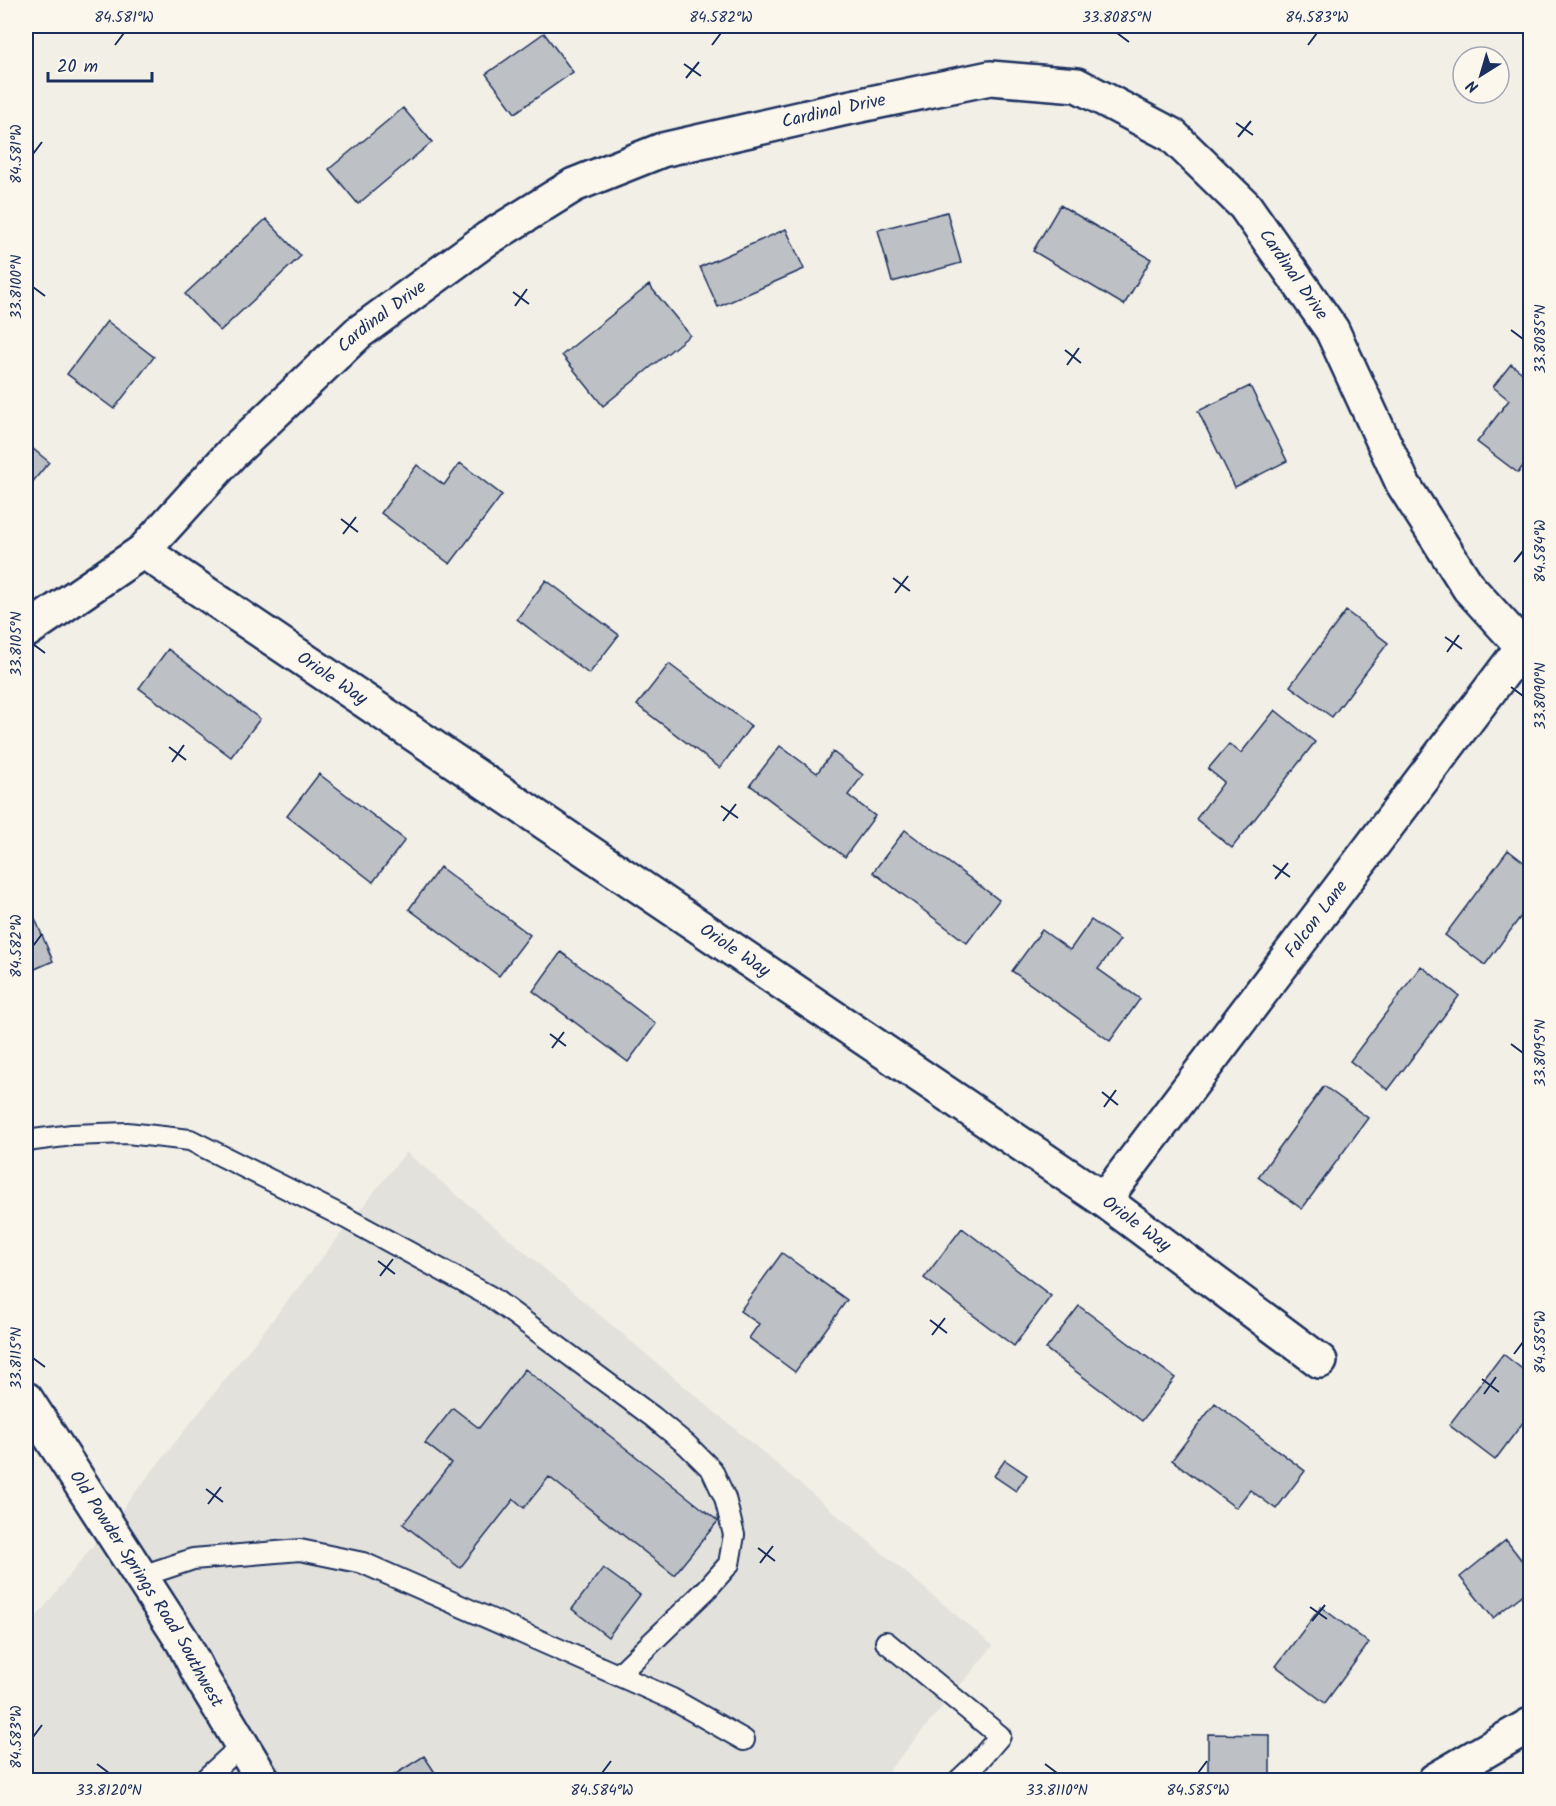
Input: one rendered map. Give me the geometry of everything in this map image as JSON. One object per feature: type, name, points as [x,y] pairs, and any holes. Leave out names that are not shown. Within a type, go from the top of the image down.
[{"type":"street","name":"Cardinal Drive","points":[[26,631],[143,551],[231,454],[358,333],[487,239],[574,185],[662,150],[990,78],[1077,85],[1172,135],[1245,206],[1332,330],[1403,484],[1469,588],[1527,642]]},
{"type":"street","name":"Oriole Way","points":[[143,551],[1104,1200],[1320,1361]]},
{"type":"street","name":"Falcon Lane","points":[[1104,1200],[1527,642]]},
{"type":"street","name":"Old Powder Springs Road Southwest","points":[[30,1419],[142,1576],[263,1780]]},
{"type":"street","points":[[1435,1780],[1530,1725]]},
{"type":"lane","points":[[26,1142],[72,1135],[127,1133],[190,1140],[346,1218],[491,1297],[653,1417],[687,1445],[712,1470],[725,1498],[734,1535],[729,1564],[707,1589],[619,1674]]},
{"type":"lane","points":[[142,1576],[194,1559],[300,1550],[363,1563],[619,1674],[672,1699],[744,1740]]},
{"type":"lane","points":[[886,1642],[1000,1736],[959,1780]]},
{"type":"lane","points":[[204,1780],[242,1745]]},
{"type":"shaded area","points":[[406,1152],[993,1646],[881,1780],[26,1780],[26,1630]]},
{"type":"building","points":[[544,33],[573,72],[515,113],[486,74]]},
{"type":"building","points":[[403,108],[432,142],[358,204],[329,169]]},
{"type":"building","points":[[1060,205],[1151,259],[1124,305],[1033,251]]},
{"type":"building","points":[[947,212],[961,263],[892,282],[878,230]]},
{"type":"building","points":[[266,219],[301,256],[220,331],[185,294]]},
{"type":"building","points":[[786,229],[804,269],[718,307],[700,267]]},
{"type":"building","points":[[649,285],[690,335],[603,406],[562,355]]},
{"type":"building","points":[[107,321],[154,357],[114,409],[67,374]]},
{"type":"building","points":[[1511,364],[1530,379],[1530,456],[1518,473],[1477,442],[1509,400],[1493,387]]},
{"type":"building","points":[[1250,386],[1287,461],[1235,487],[1198,411]]},
{"type":"building","points":[[26,443],[49,462],[26,490]]},
{"type":"building","points":[[460,463],[502,495],[450,564],[381,513],[417,465],[444,485]]},
{"type":"building","points":[[546,580],[619,635],[589,674],[517,619]]},
{"type":"building","points":[[1346,611],[1388,643],[1332,717],[1290,686]]},
{"type":"building","points":[[168,649],[260,719],[231,757],[139,688]]},
{"type":"building","points":[[669,664],[751,726],[720,768],[637,705]]},
{"type":"building","points":[[1275,710],[1315,742],[1232,848],[1196,819],[1224,782],[1208,769],[1229,744],[1241,753]]},
{"type":"building","points":[[780,746],[817,773],[833,752],[863,775],[848,795],[875,816],[845,857],[750,785]]},
{"type":"building","points":[[319,774],[405,840],[373,882],[287,816]]},
{"type":"building","points":[[905,830],[999,900],[967,943],[873,872]]},
{"type":"building","points":[[1508,850],[1530,867],[1530,904],[1485,965],[1445,935]]},
{"type":"building","points":[[440,867],[530,935],[499,976],[409,909]]},
{"type":"building","points":[[31,909],[53,961],[26,973],[26,911]]},
{"type":"building","points":[[1091,920],[1120,940],[1098,969],[1140,999],[1110,1041],[1012,971],[1042,930],[1070,950]]},
{"type":"building","points":[[561,952],[656,1024],[628,1062],[533,991]]},
{"type":"building","points":[[1421,966],[1459,996],[1388,1090],[1350,1061]]},
{"type":"building","points":[[1324,1086],[1368,1118],[1302,1209],[1258,1177]]},
{"type":"building","points":[[962,1228],[1051,1296],[1014,1346],[924,1278]]},
{"type":"building","points":[[782,1253],[847,1300],[795,1372],[749,1338],[759,1324],[740,1311]]},
{"type":"building","points":[[1079,1306],[1175,1378],[1142,1421],[1046,1349]]},
{"type":"building","points":[[1503,1354],[1530,1375],[1530,1413],[1495,1460],[1449,1425]]},
{"type":"building","points":[[525,1369],[718,1521],[674,1575],[549,1477],[524,1508],[514,1499],[460,1568],[403,1524],[451,1463],[425,1443],[453,1408],[479,1428]]},
{"type":"building","points":[[1215,1403],[1305,1471],[1276,1509],[1250,1490],[1236,1508],[1172,1460]]},
{"type":"building","points":[[1005,1460],[1027,1475],[1016,1491],[994,1476]]},
{"type":"building","points":[[1506,1540],[1530,1571],[1530,1589],[1493,1618],[1460,1577]]},
{"type":"building","points":[[603,1568],[640,1595],[608,1637],[572,1609]]},
{"type":"building","points":[[1321,1607],[1369,1643],[1325,1703],[1276,1666]]},
{"type":"building","points":[[1208,1734],[1270,1735],[1270,1780],[1208,1780]]},
{"type":"building","points":[[424,1756],[440,1780],[386,1780]]}]
